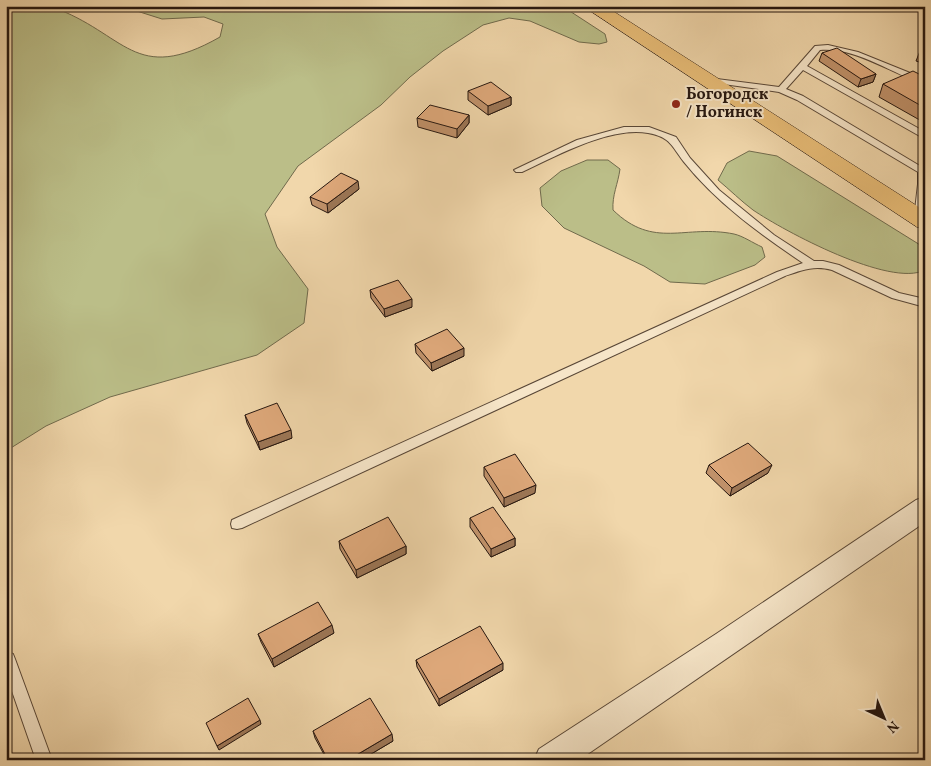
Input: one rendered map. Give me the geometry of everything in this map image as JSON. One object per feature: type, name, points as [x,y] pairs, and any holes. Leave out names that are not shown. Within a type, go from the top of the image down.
[{"type":"main road","points":[[592,6],[922,220]]},
{"type":"street","points":[[550,760],[726,644],[925,508]]},
{"type":"lane","points":[[781,90],[818,48],[827,45],[845,49],[925,82]]},
{"type":"lane","points":[[802,66],[925,136]]},
{"type":"lane","points":[[704,79],[781,90],[800,98],[922,171],[924,184],[922,220]]},
{"type":"lane","points":[[519,170],[580,142],[624,130],[650,130],[673,139],[687,160],[716,192],[771,237],[812,264],[841,269],[895,297],[925,303]]},
{"type":"lane","points":[[237,524],[781,274],[812,264]]},
{"type":"lane","points":[[8,659],[44,760]]},
{"type":"green space","points":[[36,5],[52,7],[77,18],[132,50],[149,56],[168,57],[191,51],[220,37],[223,24],[204,17],[162,19],[121,6],[562,6],[605,34],[607,42],[599,44],[579,42],[530,21],[509,18],[483,25],[443,51],[410,77],[381,105],[298,166],[265,214],[277,247],[308,289],[304,323],[257,355],[110,397],[46,426],[6,451],[6,6]]},
{"type":"green space","points":[[749,151],[777,156],[925,248],[925,270],[909,273],[888,271],[863,264],[812,243],[753,210],[718,180],[727,163]]},
{"type":"green space","points":[[587,160],[608,160],[620,169],[613,199],[613,210],[628,222],[656,233],[716,232],[734,234],[762,247],[765,257],[755,265],[705,284],[670,282],[644,266],[564,228],[542,206],[540,188],[561,171]]},
{"type":"building","points":[[837,48],[876,74],[861,79],[822,53]]},
{"type":"building","points":[[913,71],[925,77],[925,108],[883,84]]},
{"type":"building","points":[[491,82],[511,97],[488,106],[468,91]]},
{"type":"building","points":[[430,105],[469,115],[457,129],[417,118]]},
{"type":"building","points":[[341,173],[358,181],[327,204],[310,197]]},
{"type":"building","points":[[398,280],[412,299],[384,309],[370,290]]},
{"type":"building","points":[[447,329],[464,348],[431,363],[415,344]]},
{"type":"building","points":[[277,403],[291,430],[258,442],[245,415]]},
{"type":"building","points":[[748,443],[772,465],[732,488],[709,465]]},
{"type":"building","points":[[515,454],[536,485],[504,498],[484,467]]},
{"type":"building","points":[[493,507],[515,538],[491,549],[470,518]]},
{"type":"building","points":[[388,517],[406,546],[356,570],[339,541]]},
{"type":"building","points":[[318,602],[332,625],[272,659],[258,634]]},
{"type":"building","points":[[480,626],[503,663],[439,699],[416,660]]},
{"type":"building","points":[[248,698],[260,720],[217,746],[206,723]]},
{"type":"building","points":[[370,698],[392,734],[348,760],[328,760],[313,731]]},
{"type":"place","name":"Богородск / Ногинск","points":[[676,104]]}]
